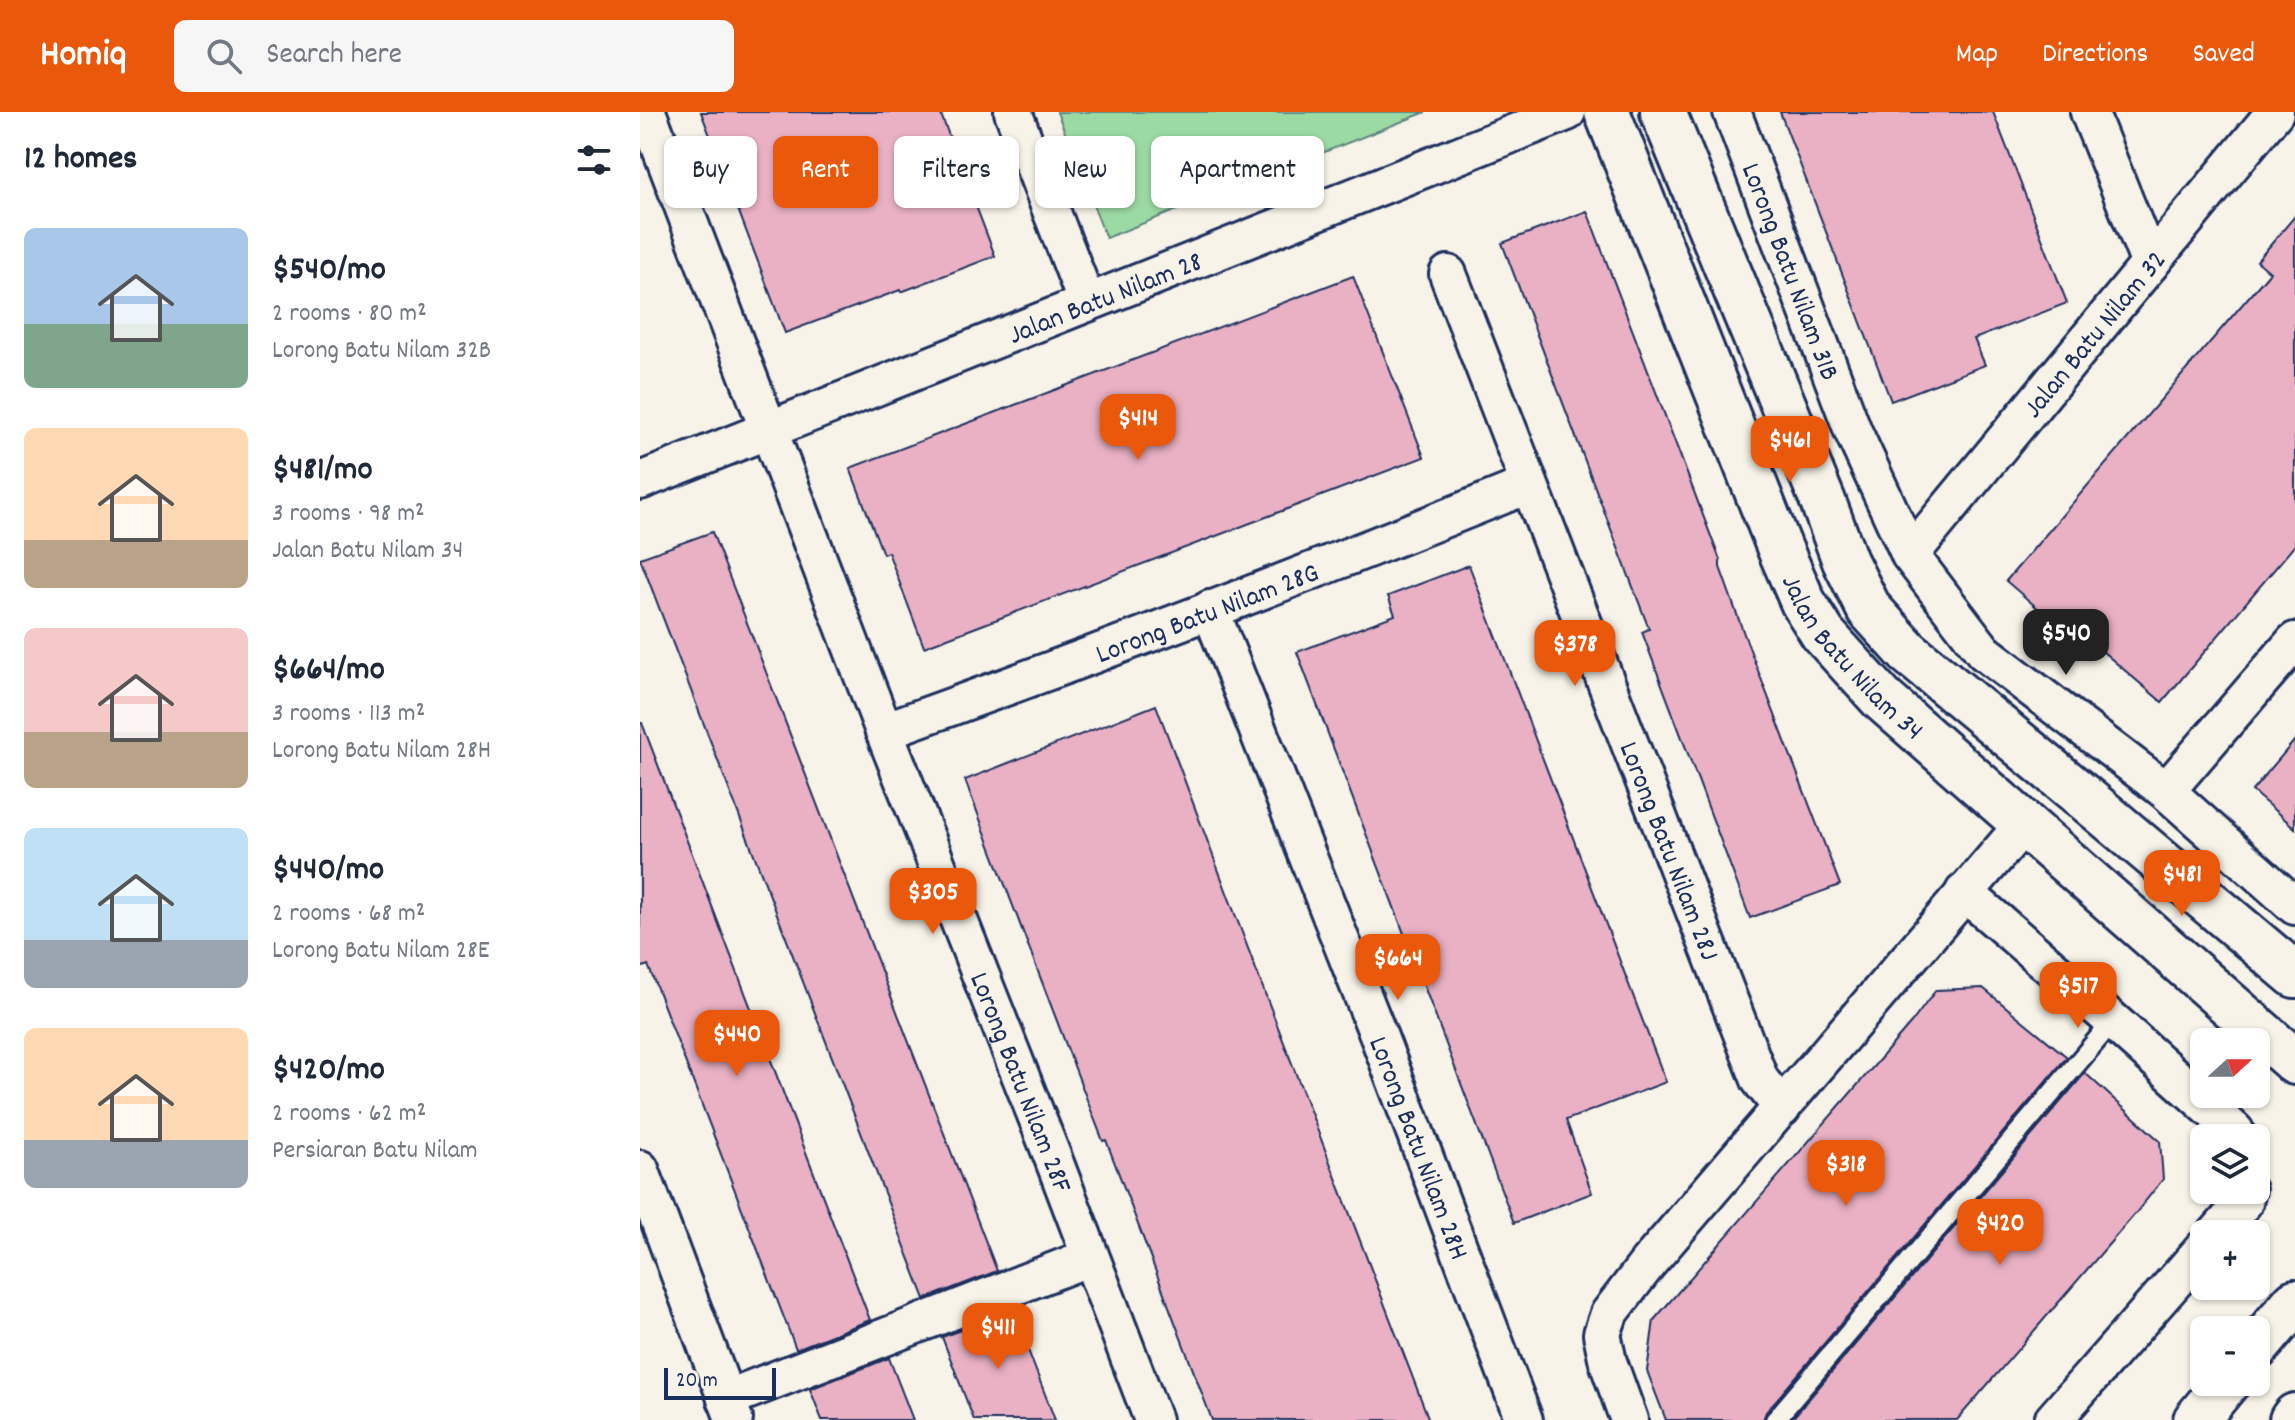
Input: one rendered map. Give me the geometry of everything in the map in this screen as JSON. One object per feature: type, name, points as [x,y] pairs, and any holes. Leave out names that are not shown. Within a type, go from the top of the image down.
[{"type":"street","name":"Lorong Batu Nilam 28F","points":[[647,112],[1153,1420]]},
{"type":"street","points":[[1013,112],[1087,303]]},
{"type":"street","name":"Jalan Batu Nilam 28","points":[[640,481],[1567,112]]},
{"type":"street","name":"Jalan Batu Nilam 34","points":[[1607,112],[1780,549],[1803,602],[1823,634],[1882,699],[2295,1062]]},
{"type":"street","points":[[1622,112],[1672,131]]},
{"type":"street","name":"Lorong Batu Nilam 31B","points":[[1732,112],[1853,431],[1910,555],[1984,652],[2166,791],[2295,906]]},
{"type":"street","points":[[2089,112],[2150,264]]},
{"type":"street","name":"Jalan Batu Nilam 32","points":[[1910,555],[2275,112]]},
{"type":"street","name":"Jalan Batu Nilam 34","points":[[1672,131],[1845,561],[1869,609],[1908,652],[2295,975]]},
{"type":"street","name":"Lorong Batu Nilam 28J","points":[[1448,274],[1760,1080],[1782,1108]]},
{"type":"street","name":"Lorong Batu Nilam 28G","points":[[884,731],[1048,672],[1528,485]]},
{"type":"street","name":"Lorong Batu Nilam 28H","points":[[1210,609],[1379,1037],[1524,1420]]},
{"type":"street","points":[[2166,791],[2295,641]]},
{"type":"street","points":[[2020,745],[2023,825]]},
{"type":"street","points":[[1629,1420],[1608,1362],[1602,1334],[1609,1314],[1648,1263],[2023,825],[2103,813]]},
{"type":"street","points":[[1964,892],[2227,1124]]},
{"type":"street","points":[[640,1169],[730,1409],[1090,1257]]},
{"type":"street","points":[[2228,1220],[2242,1204]]},
{"type":"street","points":[[2053,1420],[2190,1264]]},
{"type":"street","points":[[2270,1331],[2295,1302]]},
{"type":"street","points":[[2196,1420],[2216,1396]]},
{"type":"lane","points":[[1775,1420],[2113,1021]]},
{"type":"green space","points":[[1057,112],[1426,112],[1324,152],[1324,136],[1151,136],[1151,208],[1182,208],[1106,238],[1094,208],[1135,208],[1135,136],[1066,136]]},
{"type":"building","points":[[701,112],[940,112],[949,136],[894,136],[894,208],[977,208],[995,256],[785,333],[737,208],[757,208],[757,136],[710,136]]},
{"type":"building","points":[[1780,112],[1993,112],[2067,303],[1974,339],[1985,365],[1891,401]]},
{"type":"building","points":[[1587,211],[1840,885],[1750,918],[1642,632],[1649,629],[1502,243]]},
{"type":"building","points":[[2295,216],[2295,545],[2162,702],[2075,628],[2069,635],[2006,581],[2270,272],[2257,261]]},
{"type":"building","points":[[1353,276],[1424,457],[924,647],[888,552],[883,554],[850,468]]},
{"type":"building","points":[[712,532],[997,1271],[925,1299],[640,558]]},
{"type":"building","points":[[1469,565],[1666,1082],[1566,1120],[1592,1193],[1514,1223],[1297,652],[1395,615],[1388,596]]},
{"type":"building","points":[[1156,705],[1429,1420],[1212,1420],[1106,1140],[1103,1141],[1089,1105],[965,780]]},
{"type":"building","points":[[640,723],[870,1320],[796,1349],[648,965],[640,968]]},
{"type":"building","points":[[2295,740],[2295,828],[2252,791]]},
{"type":"building","points":[[1983,988],[2067,1057],[1766,1412],[1763,1420],[1666,1420],[1647,1371],[1654,1320],[1912,1022],[1936,990]]},
{"type":"building","points":[[2085,1073],[2160,1141],[2163,1179],[2135,1214],[1957,1420],[1791,1420]]},
{"type":"building","points":[[1013,1310],[1055,1420],[974,1420],[942,1337]]},
{"type":"building","points":[[889,1358],[913,1420],[822,1420],[810,1389]]}]
